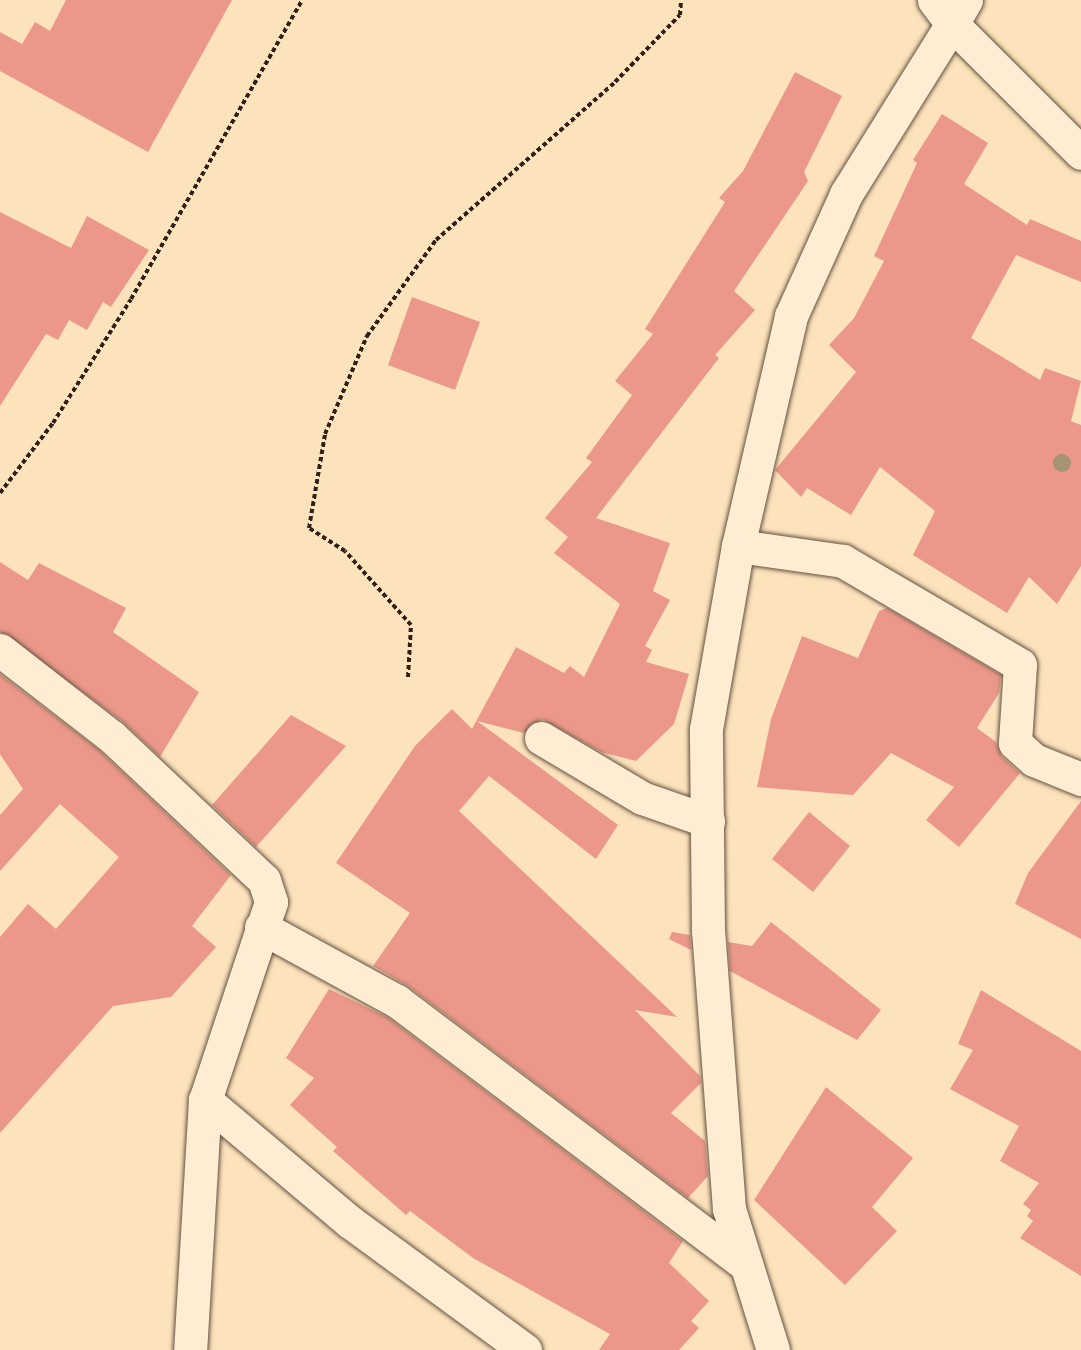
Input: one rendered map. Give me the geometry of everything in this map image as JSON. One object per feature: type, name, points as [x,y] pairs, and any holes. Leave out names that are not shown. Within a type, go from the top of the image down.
[{"type":"street","points":[[773,1350],[729,1209],[708,931],[706,729],[738,546],[791,316],[846,194],[951,8],[1081,153]]},
{"type":"street","points":[[738,546],[843,561],[1020,665],[1015,743],[1034,760],[1081,780]]},
{"type":"street","points":[[0,650],[111,736],[264,880],[271,902],[206,1100],[190,1350]]},
{"type":"street","points":[[541,738],[642,798],[708,821]]},
{"type":"street","points":[[261,927],[397,1001],[746,1265]]},
{"type":"street","points":[[206,1100],[350,1222],[525,1350]]},
{"type":"path","points":[[0,493],[53,423],[131,299],[302,0]]},
{"type":"path","points":[[408,677],[411,625],[345,551],[309,528],[325,434],[367,336],[436,240],[615,82],[680,15],[681,0]]},
{"type":"building","points":[[66,0],[232,0],[148,152],[0,71],[0,32],[22,44],[35,22],[50,31]]},
{"type":"building","points":[[795,72],[842,96],[804,172],[808,181],[734,291],[755,310],[715,355],[719,358],[596,518],[670,543],[653,591],[670,600],[645,646],[652,650],[646,662],[689,674],[674,724],[636,761],[601,752],[542,719],[524,733],[477,721],[618,825],[596,859],[489,776],[459,811],[677,1017],[635,1010],[700,1076],[701,1083],[671,1113],[705,1141],[708,1176],[688,1198],[408,986],[373,966],[410,913],[336,863],[415,746],[452,709],[472,729],[516,647],[564,673],[570,666],[584,677],[620,604],[554,553],[568,537],[545,518],[592,462],[586,458],[632,395],[615,381],[653,334],[645,329],[725,202],[719,198],[743,171]]},
{"type":"building","points":[[942,114],[988,143],[964,184],[1027,225],[1030,219],[1081,241],[1081,282],[1016,255],[971,338],[1040,380],[1045,368],[1081,381],[1071,421],[1081,425],[1081,566],[1057,604],[1029,577],[1007,613],[913,555],[935,511],[880,467],[851,515],[807,488],[801,497],[775,470],[856,372],[829,345],[854,318],[884,261],[874,256],[917,163],[913,160]]},
{"type":"building","points":[[0,212],[71,248],[87,216],[149,250],[111,307],[103,302],[87,330],[69,320],[58,340],[46,334],[0,406]]},
{"type":"building","points":[[412,297],[480,322],[455,390],[388,365]]},
{"type":"building","points":[[0,562],[28,580],[39,563],[126,608],[113,632],[199,692],[160,757],[122,721],[0,632]]},
{"type":"building","points":[[887,608],[1001,675],[999,693],[977,728],[996,742],[1002,757],[1020,773],[959,847],[926,820],[954,787],[891,753],[853,795],[757,787],[771,719],[802,636],[858,658],[879,611]]},
{"type":"building","points":[[0,674],[99,750],[231,875],[192,926],[216,947],[171,997],[113,1006],[0,1133],[0,937],[28,904],[56,929],[119,857],[60,804],[0,871],[0,815],[23,789],[0,754]]},
{"type":"building","points":[[291,715],[346,746],[256,847],[212,805]]},
{"type":"building","points":[[1081,801],[1081,939],[1015,904],[1028,873]]},
{"type":"building","points":[[809,812],[850,846],[813,892],[772,859]]},
{"type":"building","points":[[771,922],[881,1010],[857,1040],[730,971],[728,942],[752,946]]},
{"type":"building","points":[[672,932],[690,935],[691,950],[669,939]]},
{"type":"building","points":[[329,989],[387,1017],[683,1241],[669,1263],[709,1301],[691,1321],[699,1328],[679,1350],[599,1350],[610,1334],[473,1258],[410,1211],[406,1215],[333,1151],[337,1147],[290,1105],[314,1078],[286,1058]]},
{"type":"building","points":[[981,990],[1081,1051],[1081,1276],[1020,1238],[1033,1221],[1027,1216],[1031,1210],[1023,1204],[1039,1183],[1000,1161],[1019,1126],[950,1089],[973,1050],[958,1044]]},
{"type":"building","points":[[826,1087],[913,1158],[872,1207],[897,1231],[845,1285],[754,1200]]}]
